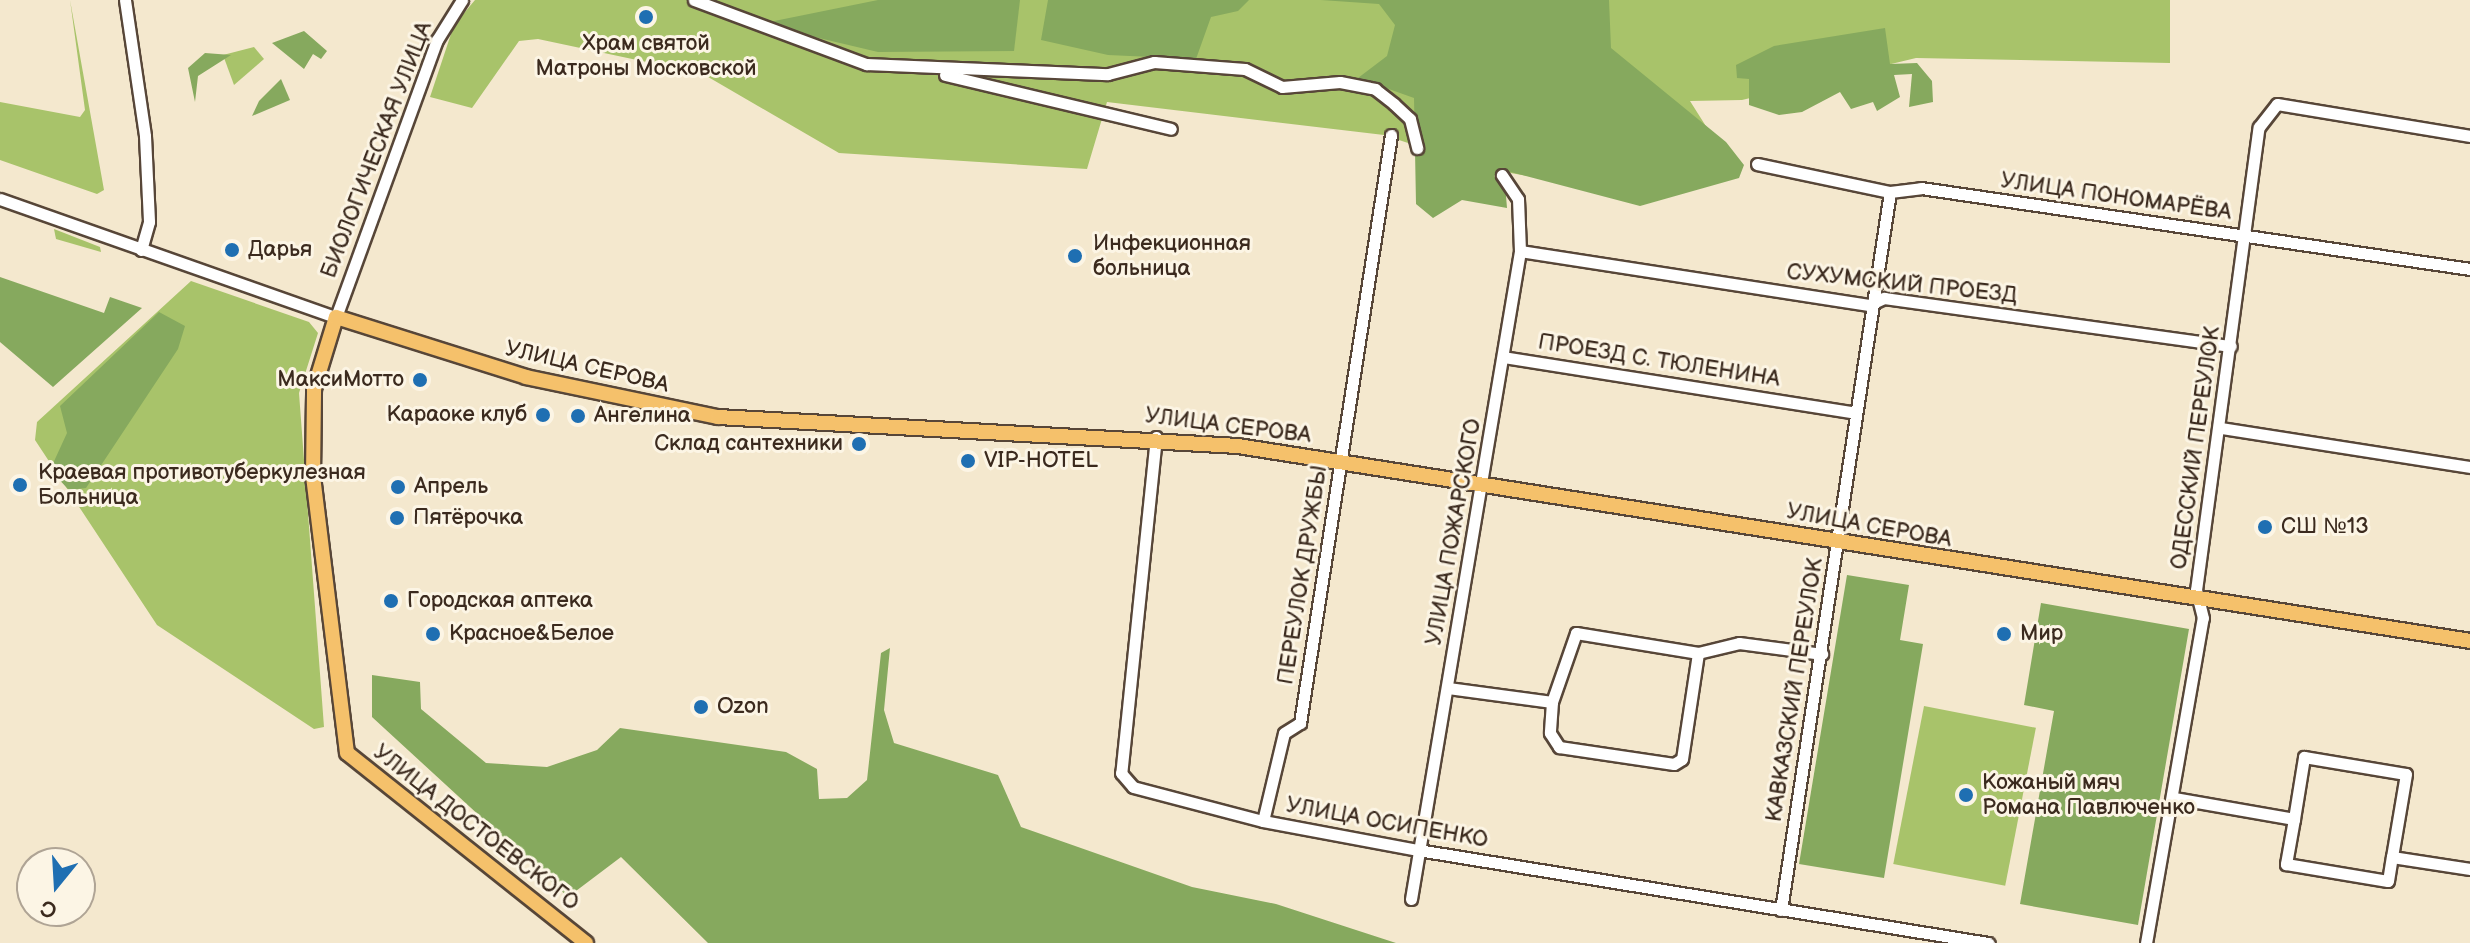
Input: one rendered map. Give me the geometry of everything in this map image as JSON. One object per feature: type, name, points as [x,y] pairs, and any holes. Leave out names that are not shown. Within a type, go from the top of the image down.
[{"type":"main road","name":"УЛИЦА СЕРОВА","points":[[336,317],[526,377],[718,417],[1156,437],[1341,462],[2199,601],[2470,641]]},
{"type":"main road","name":"УЛИЦА ДОСТОЕВСКОГО","points":[[336,317],[314,389],[313,463],[347,753],[586,943]]},
{"type":"street","points":[[125,0],[145,136],[149,222],[141,250]]},
{"type":"street","name":"БИОЛОГИЧЕСКАЯ УЛИЦА","points":[[336,317],[437,40],[462,0]]},
{"type":"street","points":[[694,0],[806,46],[1171,129]]},
{"type":"street","points":[[921,70],[1108,74],[1154,62],[1245,69],[1282,87],[1340,82],[1375,89],[1394,104],[1410,119],[1417,148]]},
{"type":"street","name":"ОДЕССКИЙ ПЕРЕУЛОК","points":[[2146,943],[2174,798],[2203,618],[2199,601],[2259,127],[2277,104],[2470,136]]},
{"type":"street","name":"ПЕРЕУЛОК ДРУЖБЫ","points":[[1263,821],[1284,733],[1300,723],[1391,135]]},
{"type":"street","name":"УЛИЦА ПОНОМАРЁВА","points":[[1757,164],[1890,192],[1921,188],[2470,269]]},
{"type":"street","name":"УЛИЦА ПОЖАРСКОГО","points":[[1411,899],[1484,485],[1520,251],[1518,199],[1502,175]]},
{"type":"street","name":"КАВКАЗСКИЙ ПЕРЕУЛОК","points":[[1781,910],[1822,654],[1869,305],[1890,192]]},
{"type":"street","name":"УЛИЦА СЕРОВА","points":[[0,199],[336,317]]},
{"type":"street","name":"СУХУМСКИЙ ПРОЕЗД","points":[[1520,251],[1869,305],[1884,298],[2231,346]]},
{"type":"street","name":"ПРОЕЗД С. ТЮЛЕНИНА","points":[[1503,357],[1855,413]]},
{"type":"street","points":[[2221,428],[2470,467]]},
{"type":"street","name":"УЛИЦА ОСИПЕНКО","points":[[1156,437],[1121,773],[1152,795],[1263,821],[1418,850],[1988,943]]},
{"type":"street","points":[[1698,653],[1682,759],[1674,764],[1559,747],[1550,733],[1552,702],[1576,633],[1698,653],[1739,643],[1822,654]]},
{"type":"street","points":[[1448,688],[1552,702]]},
{"type":"street","points":[[2304,757],[2406,774],[2392,857],[2388,881],[2286,864],[2304,757]]},
{"type":"street","points":[[2174,798],[2294,819]]},
{"type":"street","points":[[2392,857],[2470,869]]},
{"type":"green space","points":[[70,0],[104,190],[97,194],[0,160],[0,102],[80,117],[85,110]]},
{"type":"green space","points":[[475,0],[2170,0],[2170,63],[1916,58],[1742,100],[1690,101],[1733,169],[1646,197],[1483,168],[1384,135],[1107,102],[1087,169],[839,153],[703,74],[538,39],[519,41],[472,108],[430,97],[454,25]]},
{"type":"green space","points":[[878,0],[1020,0],[1014,51],[878,52],[760,24]]},
{"type":"green space","points":[[1048,0],[1249,0],[1238,11],[1211,17],[1196,59],[1108,55],[1041,40]]},
{"type":"green space","points":[[1321,0],[1609,0],[1611,48],[1726,142],[1744,165],[1739,178],[1640,206],[1507,171],[1494,176],[1505,184],[1507,208],[1462,200],[1433,218],[1416,204],[1414,98],[1358,78],[1387,56],[1395,25],[1379,4]]},
{"type":"green space","points":[[1885,28],[1890,64],[1917,63],[1932,81],[1933,102],[1909,107],[1912,74],[1894,75],[1900,97],[1877,111],[1873,102],[1851,109],[1840,92],[1802,112],[1779,115],[1749,105],[1749,79],[1737,78],[1736,65],[1774,46]]},
{"type":"green space","points":[[304,31],[327,51],[321,59],[313,54],[304,69],[272,43]]},
{"type":"green space","points":[[254,47],[264,59],[234,85],[223,55]]},
{"type":"green space","points":[[205,53],[231,55],[198,76],[195,102],[188,68]]},
{"type":"green space","points":[[281,79],[290,100],[252,116],[259,101]]},
{"type":"green space","points":[[54,229],[100,247],[101,252],[56,239]]},
{"type":"green space","points":[[0,277],[104,313],[110,297],[142,308],[53,387],[0,342]]},
{"type":"green space","points":[[191,281],[309,322],[318,333],[299,393],[324,727],[314,729],[157,625],[35,440],[37,422]]},
{"type":"green space","points":[[159,312],[185,326],[178,349],[86,488],[69,490],[50,470],[67,433],[60,406]]},
{"type":"green space","points":[[1847,575],[1909,585],[1900,640],[1923,644],[1884,878],[1799,864]]},
{"type":"green space","points":[[2041,603],[2189,629],[2138,925],[2020,904],[2054,711],[2024,705]]},
{"type":"green space","points":[[890,648],[884,710],[894,743],[998,775],[1021,827],[1192,887],[1276,904],[1396,943],[708,943],[621,857],[568,897],[372,717],[372,675],[420,682],[421,709],[486,763],[547,767],[597,750],[620,728],[786,752],[817,769],[819,799],[847,798],[867,780],[881,653]]},
{"type":"green space","name":"Кожаный мяч Романа Павлюченко","points":[[1924,706],[2036,728],[2005,886],[1893,864]]},
{"type":"place","name":"Храм святой Матроны Московской","points":[[646,17]]},
{"type":"place","name":"Дарья","points":[[232,250]]},
{"type":"place","name":"Инфекционная больница","points":[[1075,256]]},
{"type":"place","name":"МаксиМотто","points":[[420,380]]},
{"type":"place","name":"Караоке клуб","points":[[543,415]]},
{"type":"place","name":"Ангелина","points":[[578,416]]},
{"type":"place","name":"Склад сантехники","points":[[859,444]]},
{"type":"place","name":"VIP-HOTEL","points":[[968,461]]},
{"type":"place","name":"Краевая противотуберкулезная Больница","points":[[20,485]]},
{"type":"place","name":"Апрель","points":[[398,487]]},
{"type":"place","name":"Пятёрочка","points":[[397,518]]},
{"type":"place","name":"СШ №13","points":[[2265,527]]},
{"type":"place","name":"Городская аптека","points":[[391,601]]},
{"type":"place","name":"Красное&Белое","points":[[433,634]]},
{"type":"place","name":"Мир","points":[[2004,634]]},
{"type":"place","name":"Ozon","points":[[701,707]]},
{"type":"place","name":"Кожаный мяч Романа Павлюченко","points":[[1966,795]]}]
